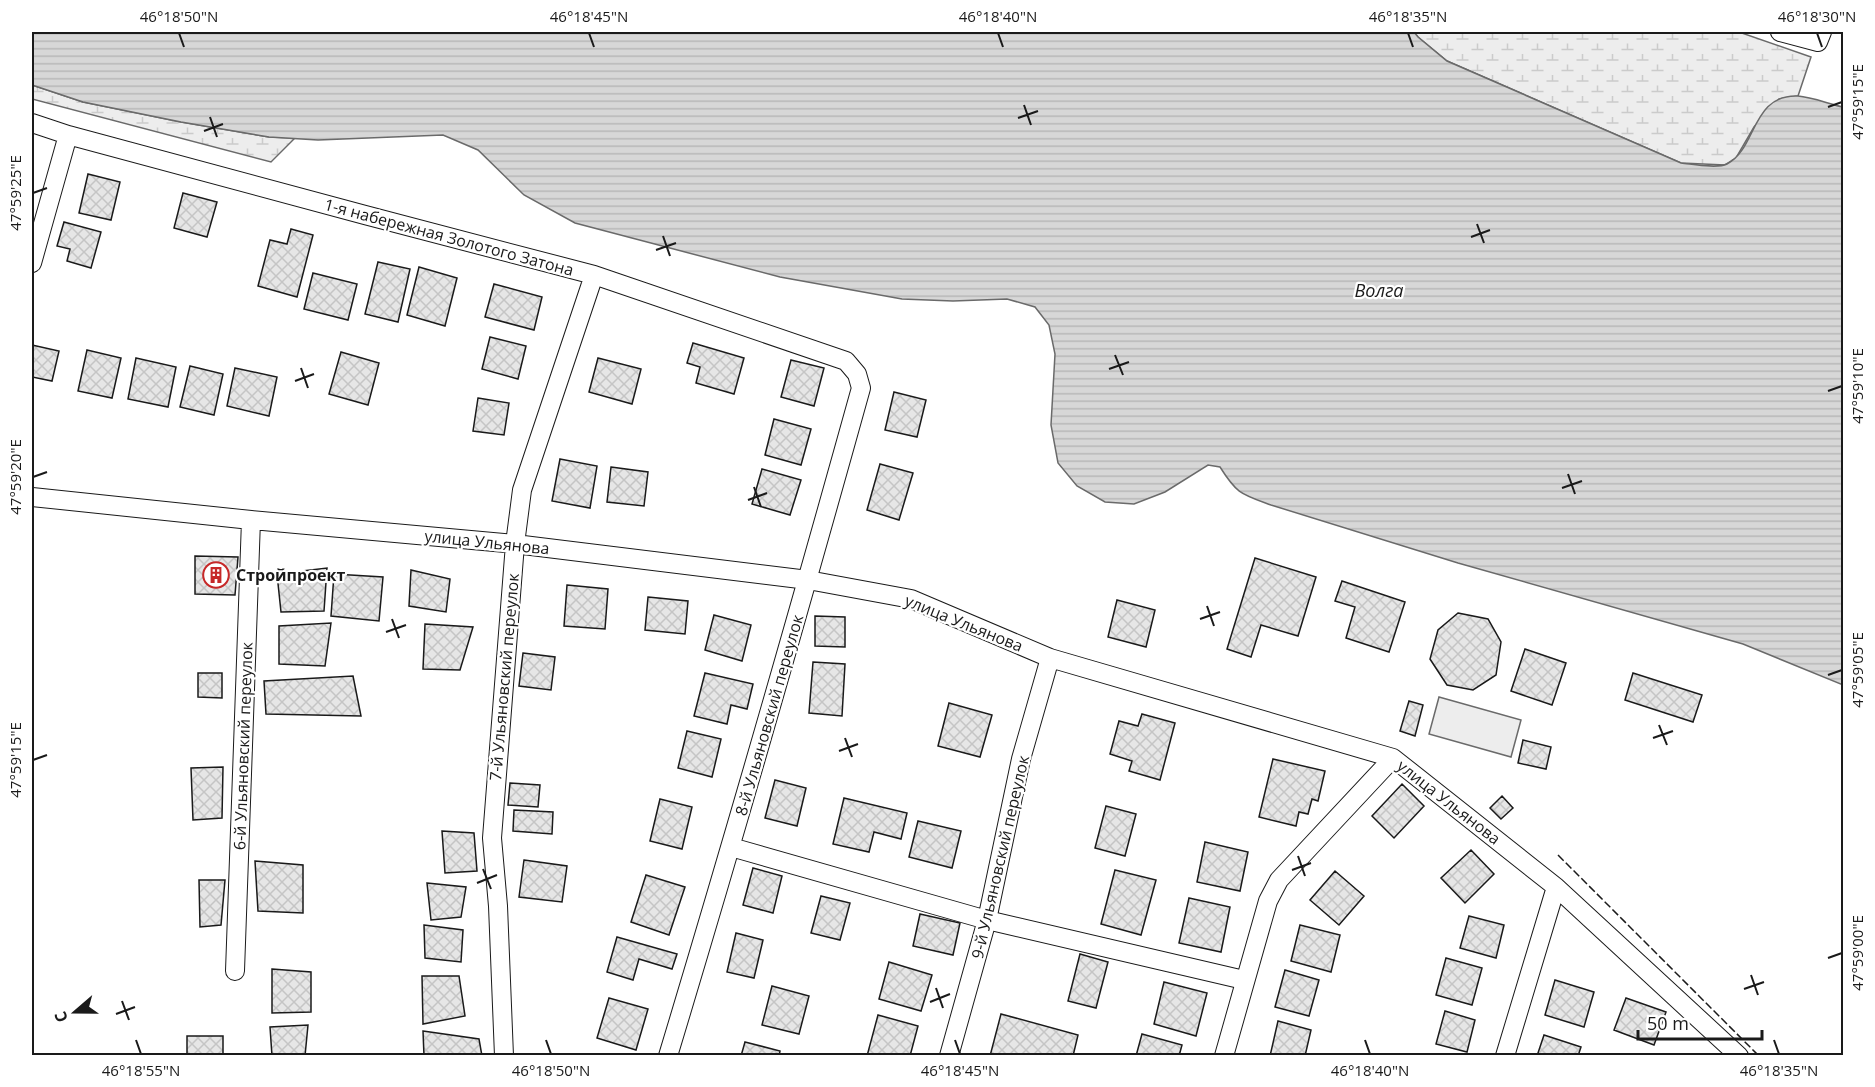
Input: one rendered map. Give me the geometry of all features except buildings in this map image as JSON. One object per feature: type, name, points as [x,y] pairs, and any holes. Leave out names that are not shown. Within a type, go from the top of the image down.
[{"type":"street","points":[[1780,32],[1818,42],[1821,32]]},
{"type":"street","name":"1-я набережная Золотого Затона","points":[[32,123],[68,135],[594,275],[846,361],[857,374]]},
{"type":"street","points":[[32,263],[68,135]]},
{"type":"street","name":"7-й Ульяновский переулок","points":[[504,1056],[498,906],[492,838],[515,544],[522,489],[594,275]]},
{"type":"street","name":"8-й Ульяновский переулок","points":[[668,1056],[808,580],[861,388],[857,374]]},
{"type":"street","name":"улица Ульянова","points":[[32,497],[515,544],[808,580],[911,599],[1050,658],[1393,758],[1556,886],[1739,1056]]},
{"type":"street","name":"6-й Ульяновский переулок","points":[[235,971],[251,520]]},
{"type":"street","name":"9-й Ульяновский переулок","points":[[949,1056],[987,920],[1021,759],[1050,658]]},
{"type":"street","points":[[1224,1056],[1268,901],[1279,879],[1393,758]]},
{"type":"street","points":[[731,847],[987,920],[1245,980]]},
{"type":"street","points":[[1505,1056],[1556,886]]},
{"type":"shaded area","points":[[1439,697],[1521,720],[1511,757],[1429,734]]},
{"type":"green space","points":[[1414,32],[1739,32],[1811,57],[1798,96],[1779,99],[1754,127],[1736,158],[1725,165],[1681,163],[1447,61]]},
{"type":"green space","points":[[32,85],[83,102],[181,122],[269,137],[295,138],[271,162],[32,99]]},
{"type":"water","name":"Волга","points":[[32,32],[1414,32],[1447,61],[1681,163],[1711,166],[1727,164],[1737,157],[1763,113],[1771,104],[1783,98],[1798,96],[1843,107],[1843,685],[1743,644],[1458,563],[1271,505],[1241,492],[1231,483],[1220,467],[1208,465],[1165,492],[1134,504],[1105,502],[1077,486],[1058,463],[1051,425],[1055,354],[1049,325],[1035,307],[1007,299],[953,301],[902,299],[780,277],[575,223],[524,195],[478,150],[443,135],[318,140],[269,137],[83,102],[32,85]]},
{"type":"fence","points":[[1558,855],[1759,1056]]},
{"type":"place","name":"Стройпроект","points":[[216,575]]}]
